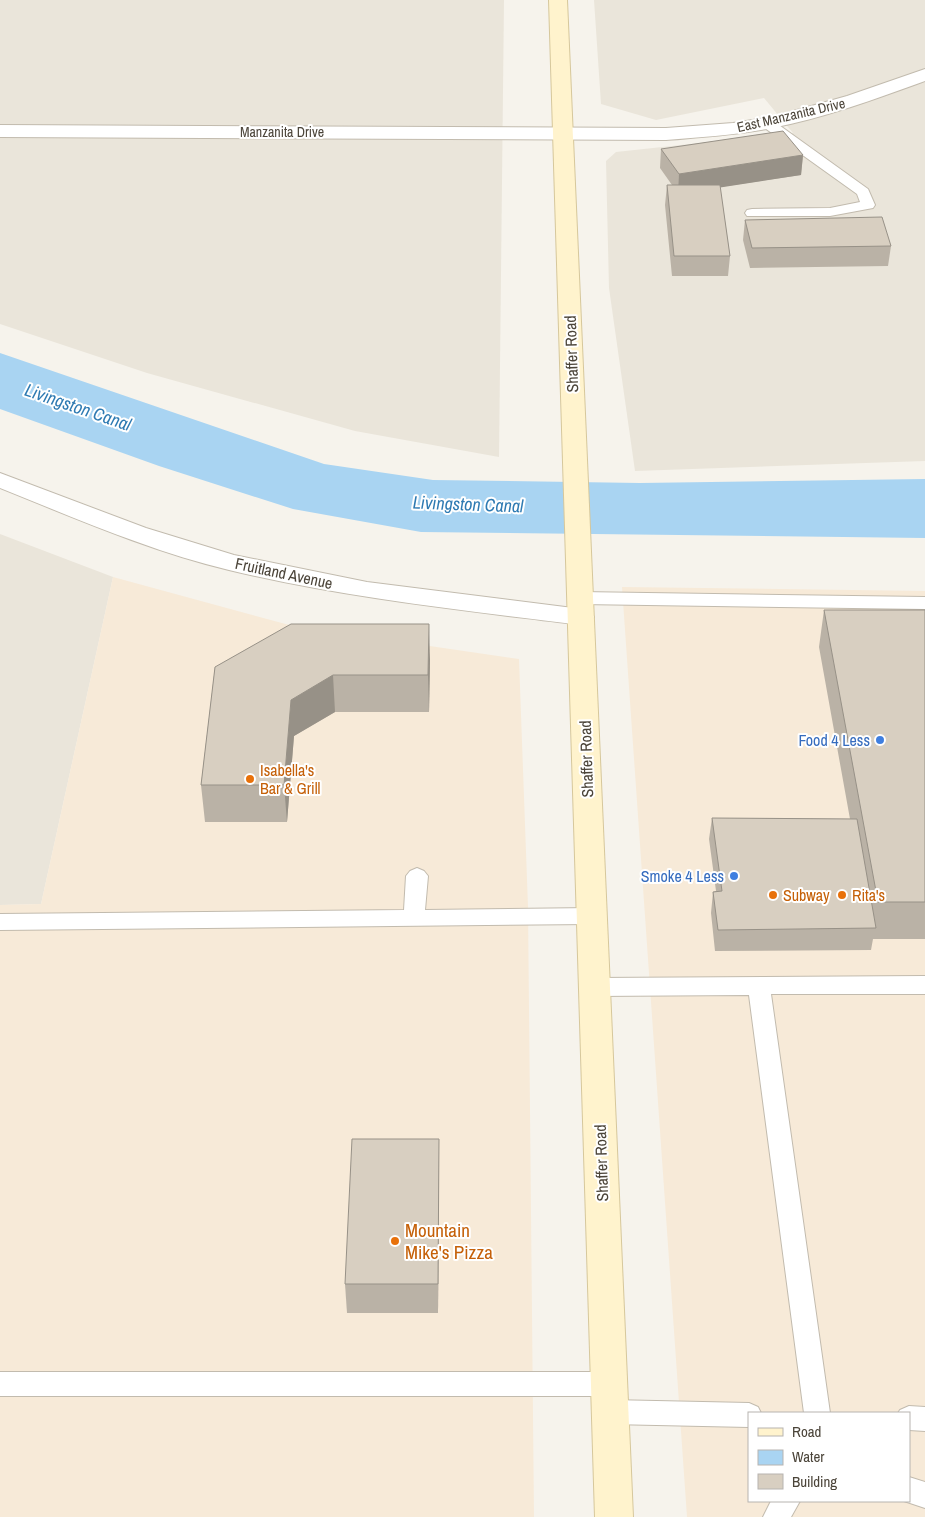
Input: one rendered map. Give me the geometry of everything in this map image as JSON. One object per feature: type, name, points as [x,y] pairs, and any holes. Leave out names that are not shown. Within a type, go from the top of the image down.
[{"type":"main road","name":"Shaffer Road","points":[[558,0],[614,1517]]},
{"type":"street","name":"East Manzanita Drive","points":[[563,133],[666,134],[733,129],[768,123],[854,100],[925,75]]},
{"type":"street","name":"Manzanita Drive","points":[[0,130],[563,133]]},
{"type":"street","name":"Fruitland Avenue","points":[[0,480],[137,533],[230,562],[367,590],[580,608]]},
{"type":"lane","points":[[752,213],[830,212],[868,205],[863,192],[768,123]]},
{"type":"lane","points":[[580,608],[925,603]]},
{"type":"lane","points":[[414,918],[417,876]]},
{"type":"lane","points":[[0,922],[592,916]]},
{"type":"lane","points":[[594,987],[925,985]]},
{"type":"lane","points":[[759,986],[817,1412]]},
{"type":"lane","points":[[0,1384],[610,1398],[748,1415]]},
{"type":"lane","points":[[910,1418],[925,1419]]},
{"type":"lane","points":[[910,1490],[925,1494]]},
{"type":"lane","points":[[777,1517],[785,1502]]},
{"type":"shaded area","points":[[0,0],[504,0],[499,457],[355,431],[147,373],[0,324]]},
{"type":"shaded area","points":[[594,0],[925,0],[925,461],[635,471],[609,288],[606,161],[616,152],[793,133],[764,98],[656,120],[601,104]]},
{"type":"shaded area","points":[[0,534],[113,577],[41,904],[0,905]]},
{"type":"shaded area","points":[[113,577],[293,626],[519,659],[528,907],[534,1517],[0,1517],[0,905],[41,904]]},
{"type":"shaded area","points":[[622,587],[925,591],[925,1517],[687,1517]]},
{"type":"water","name":"Livingston Canal","points":[[0,353],[324,464],[433,480],[640,483],[925,479],[925,538],[421,532],[293,509],[159,466],[0,409]]},
{"type":"building","points":[[783,131],[803,155],[679,174],[661,149]]},
{"type":"building","points":[[667,185],[720,185],[730,256],[674,256]]},
{"type":"building","points":[[882,217],[891,246],[752,248],[745,220]]},
{"type":"building","name":"Food 4 Less","points":[[824,610],[925,610],[925,902],[878,902]]},
{"type":"building","points":[[291,624],[429,624],[428,675],[333,675],[291,700],[284,785],[201,785],[215,667]]},
{"type":"building","points":[[712,818],[857,819],[876,928],[718,930],[713,892],[722,891]]},
{"type":"building","name":"Mountain Mike's Pizza","points":[[352,1139],[439,1139],[438,1284],[345,1284]]},
{"type":"place","name":"Food 4 Less","points":[[880,740]]},
{"type":"place","name":"Isabella's Bar & Grill","points":[[250,779]]},
{"type":"place","name":"Smoke 4 Less","points":[[734,876]]},
{"type":"place","name":"Subway","points":[[773,895]]},
{"type":"place","name":"Rita's","points":[[842,895]]},
{"type":"place","name":"Mountain Mike's Pizza","points":[[395,1241]]}]
